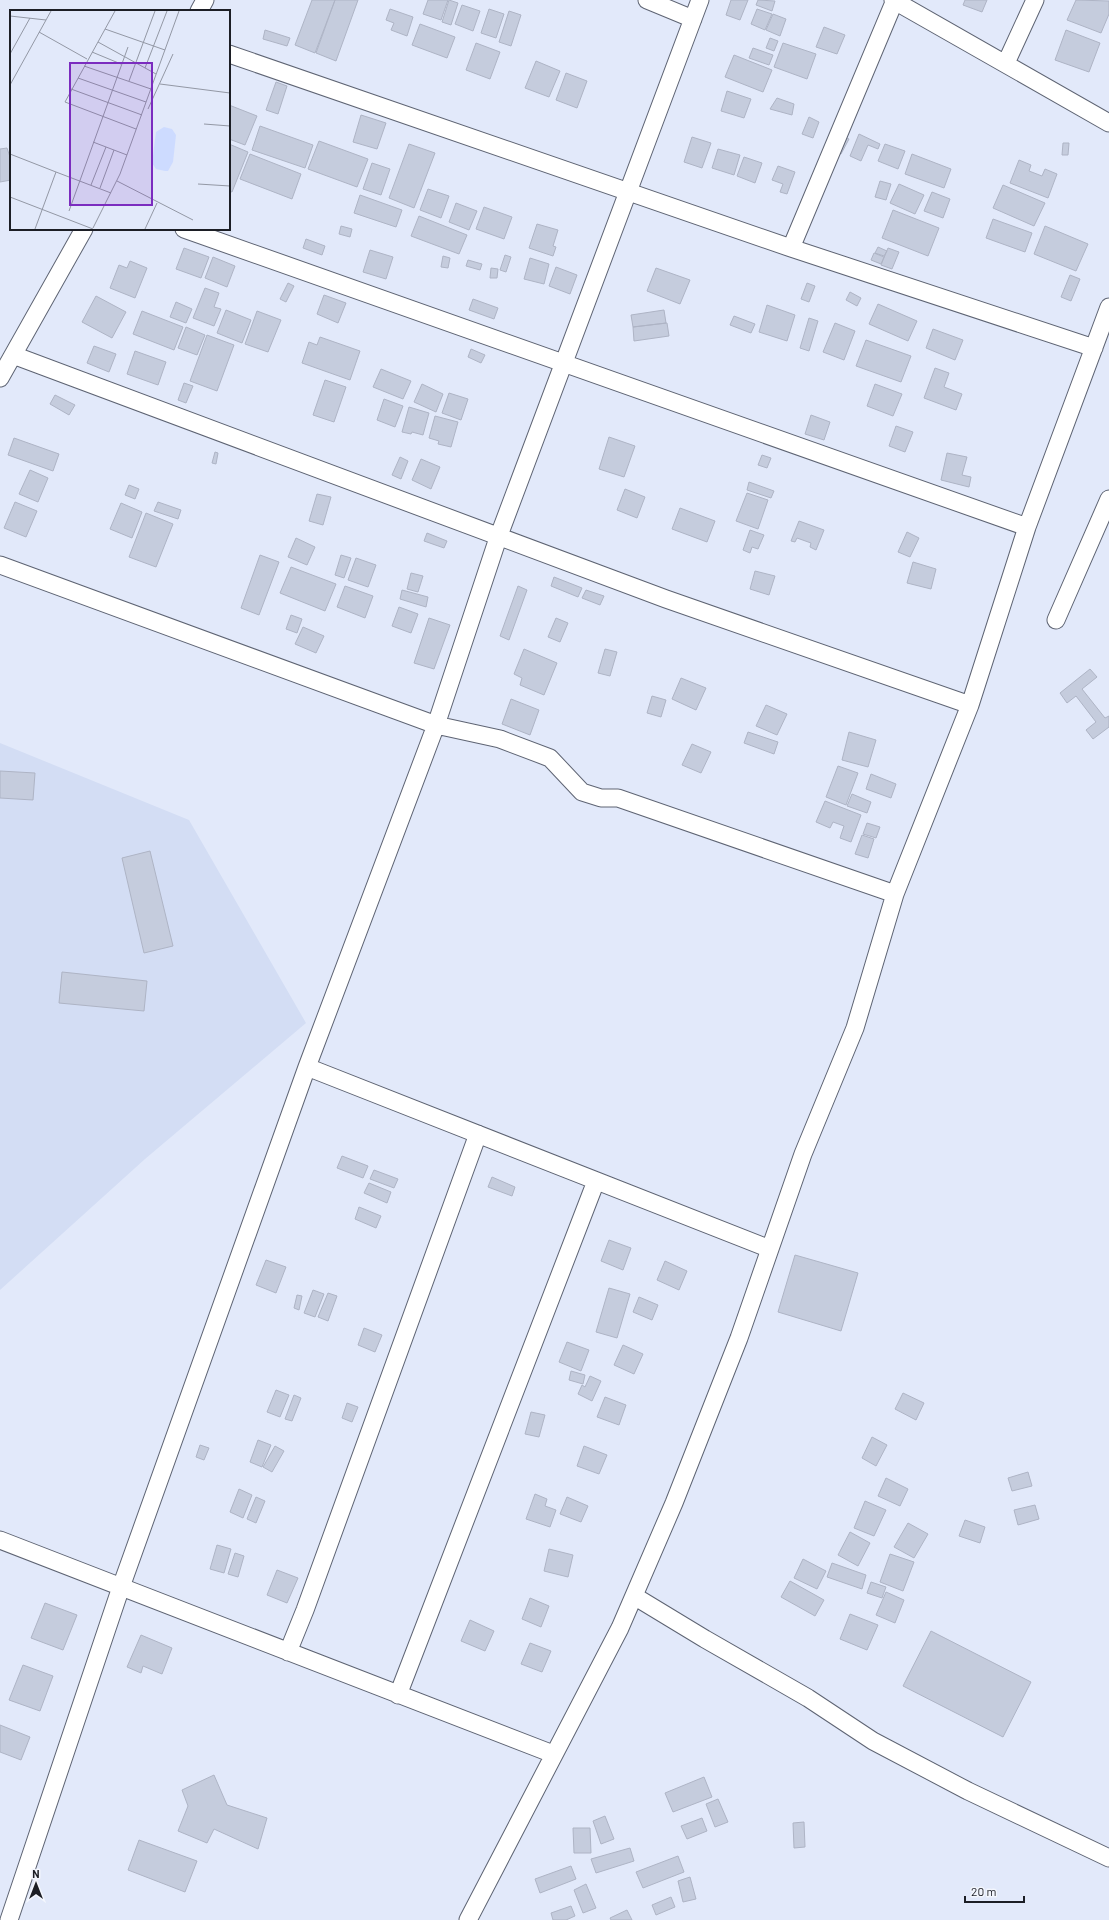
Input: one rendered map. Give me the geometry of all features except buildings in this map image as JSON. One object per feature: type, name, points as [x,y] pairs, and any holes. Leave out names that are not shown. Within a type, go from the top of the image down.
[{"type":"street","points":[[200,10],[205,0]]},
{"type":"street","points":[[647,0],[693,19]]},
{"type":"street","points":[[9,1920],[121,1587],[307,1067],[436,725],[498,538],[700,0]]},
{"type":"street","points":[[791,248],[894,0],[1109,123]]},
{"type":"street","points":[[1006,63],[1035,0]]},
{"type":"street","points":[[230,54],[628,190],[791,248],[1094,348]]},
{"type":"street","points":[[0,378],[83,230]]},
{"type":"street","points":[[187,230],[1027,527]]},
{"type":"street","points":[[468,1920],[553,1754],[620,1628],[674,1503],[736,1345],[803,1154],[855,1028],[895,894],[970,705],[1027,527],[1109,307]]},
{"type":"street","points":[[13,355],[498,538],[666,599],[970,705]]},
{"type":"street","points":[[1056,620],[1109,498]]},
{"type":"street","points":[[0,565],[436,725],[500,739],[550,758],[582,792],[601,798],[618,798],[895,894]]},
{"type":"street","points":[[307,1067],[770,1249]]},
{"type":"street","points":[[288,1652],[308,1603],[478,1134]]},
{"type":"street","points":[[398,1695],[596,1181]]},
{"type":"street","points":[[0,1540],[553,1754]]},
{"type":"street","points":[[634,1596],[808,1698],[873,1741],[968,1791],[1109,1858]]},
{"type":"shaded area","points":[[0,743],[189,820],[306,1023],[145,1159],[0,1290]]}]
